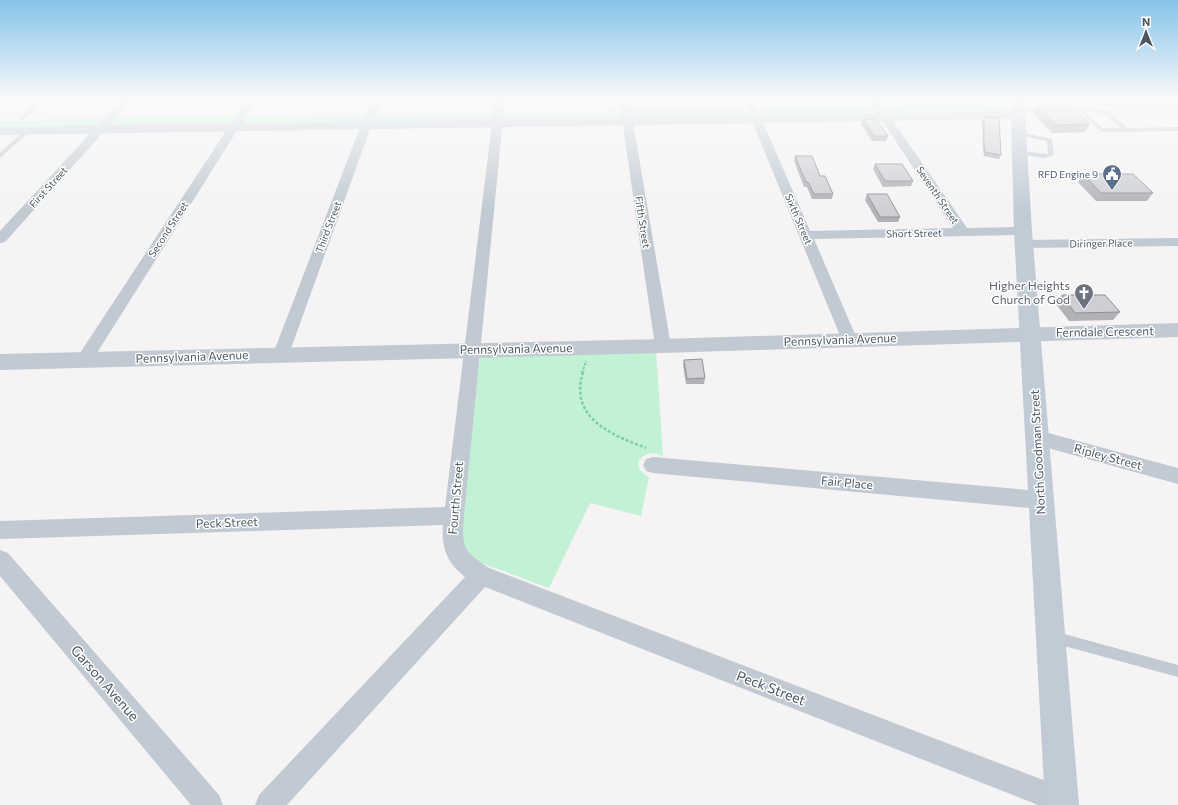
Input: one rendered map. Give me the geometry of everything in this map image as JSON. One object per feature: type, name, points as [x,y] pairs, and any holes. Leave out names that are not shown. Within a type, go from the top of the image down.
[{"type":"main road","name":"North Goodman Street","points":[[1019,137],[1040,500],[1062,803]]},
{"type":"street","name":"First Street","points":[[0,239],[94,137]]},
{"type":"street","name":"Second Street","points":[[84,360],[228,137]]},
{"type":"street","name":"Third Street","points":[[280,354],[362,137]]},
{"type":"street","name":"Fourth Street","points":[[481,575],[458,559],[453,548],[454,516],[496,137]]},
{"type":"street","name":"Fifth Street","points":[[630,137],[663,346]]},
{"type":"street","name":"Sixth Street","points":[[764,137],[850,339]]},
{"type":"street","name":"Seventh Street","points":[[898,137],[963,232]]},
{"type":"street","name":"Short Street","points":[[806,235],[963,232],[1024,237]]},
{"type":"street","name":"Diringer Place","points":[[1024,237],[1178,242]]},
{"type":"street","name":"Ferndale Crescent","points":[[1031,334],[1178,330]]},
{"type":"street","name":"Pennsylvania Avenue","points":[[0,362],[472,349],[663,346],[1031,334]]},
{"type":"street","name":"Ripley Street","points":[[1037,438],[1178,476]]},
{"type":"street","name":"Fair Place","points":[[649,457],[1040,500]]},
{"type":"street","name":"Peck Street","points":[[0,530],[454,516]]},
{"type":"street","name":"Garson Avenue","points":[[0,560],[209,805]]},
{"type":"street","name":"Peck Street","points":[[481,575],[1062,803]]},
{"type":"street","points":[[269,805],[481,575]]},
{"type":"lane","points":[[0,156],[15,137]]},
{"type":"lane","points":[[1020,154],[1044,156],[1052,155],[1050,140],[1032,137]]},
{"type":"lane","points":[[1050,636],[1178,671]]},
{"type":"path","points":[[587,357],[579,385],[579,394],[585,409],[592,419],[610,432],[628,441],[649,457]]},
{"type":"green space","points":[[656,350],[663,457],[651,453],[645,455],[639,460],[641,470],[649,477],[641,516],[590,503],[549,588],[468,558],[459,545],[480,357]]},
{"type":"building","points":[[984,137],[1000,137],[1001,155],[985,152]]},
{"type":"building","points":[[795,156],[812,156],[820,176],[825,176],[833,194],[814,194],[808,182],[806,182]]},
{"type":"building","points":[[875,164],[902,164],[913,181],[885,181]]},
{"type":"building","points":[[1083,174],[1133,174],[1153,193],[1101,193]]},
{"type":"building","points":[[867,194],[887,194],[900,217],[880,217]]},
{"type":"building","points":[[1062,295],[1105,295],[1120,312],[1075,313]]},
{"type":"building","points":[[702,359],[705,378],[687,379],[684,360]]},
{"type":"place","name":"RFD Engine 9","points":[[1112,191]]},
{"type":"place","name":"Higher Heights Church of God","points":[[1084,310]]}]
